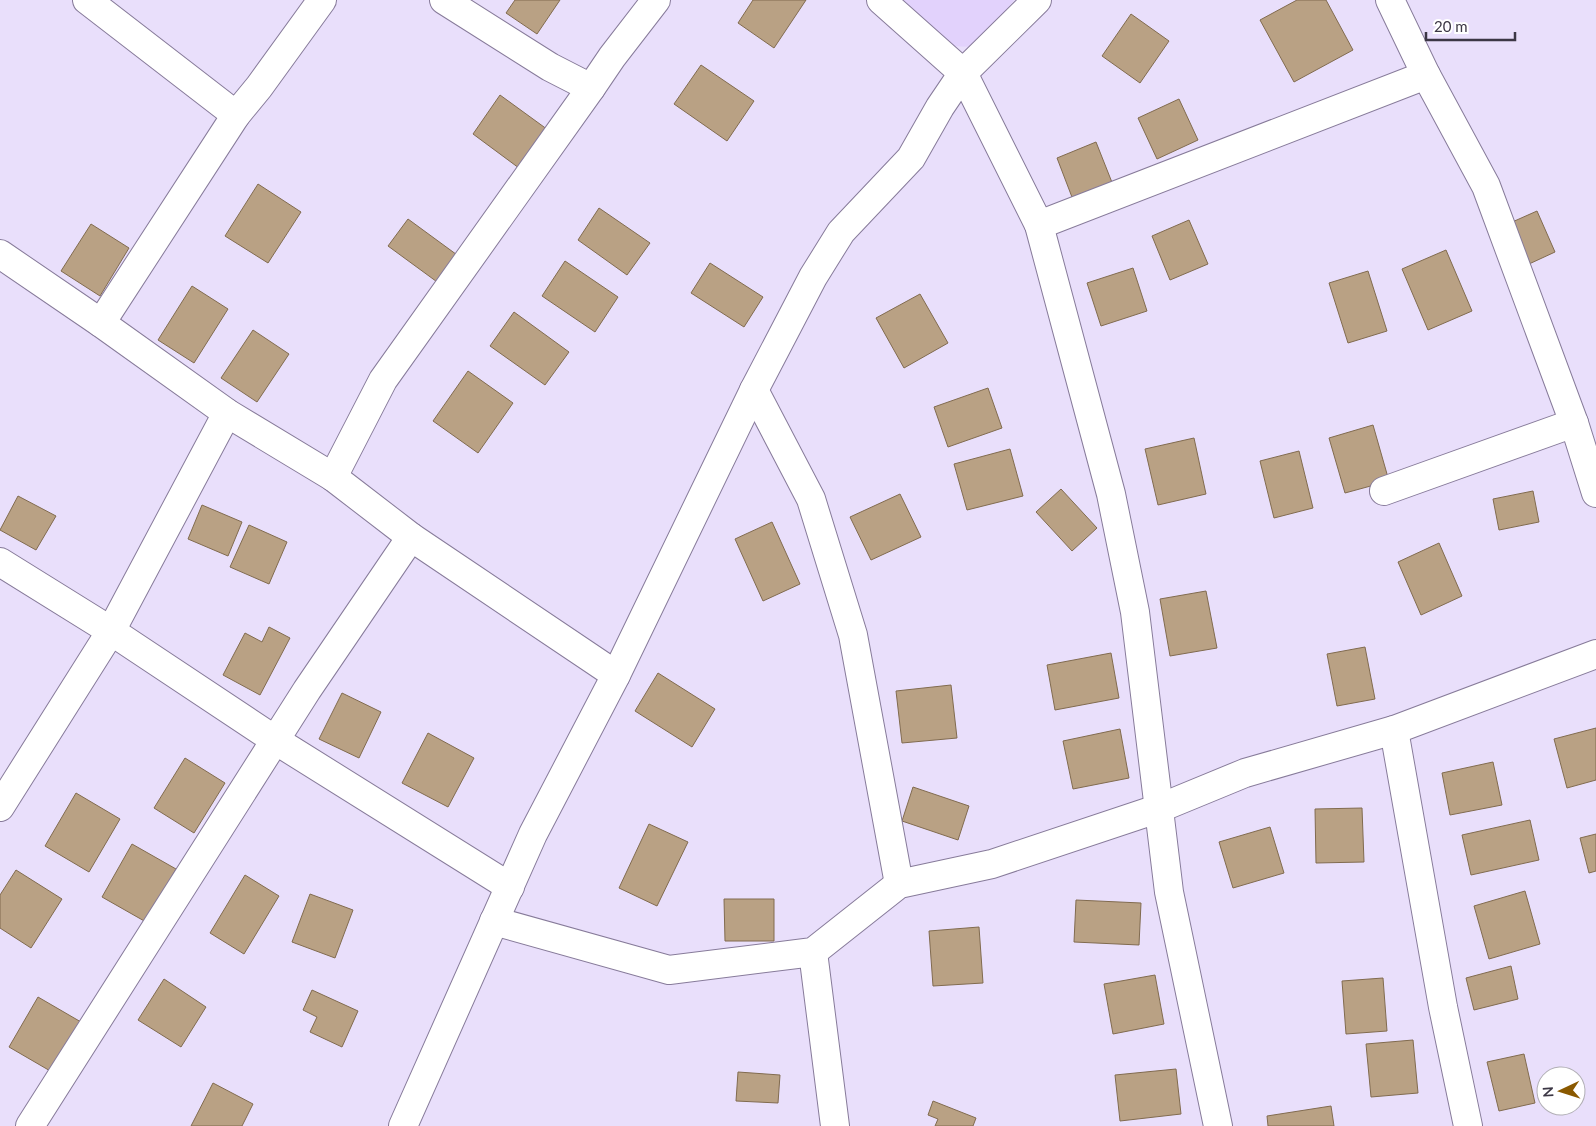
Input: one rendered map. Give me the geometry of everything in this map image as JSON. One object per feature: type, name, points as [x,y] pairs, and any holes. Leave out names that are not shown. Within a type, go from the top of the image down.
[{"type":"street","points":[[87,0],[236,115]]},
{"type":"street","points":[[101,323],[236,115],[259,88],[322,0]]},
{"type":"street","points":[[444,0],[550,67],[590,88]]},
{"type":"street","points":[[333,477],[383,380],[612,57],[656,0]]},
{"type":"street","points":[[880,0],[964,73],[1039,225],[1110,494],[1136,612],[1169,892],[1218,1126]]},
{"type":"street","points":[[404,1126],[533,834],[616,675],[754,390],[813,277],[841,232],[911,158],[940,107],[964,73],[1037,0]]},
{"type":"street","points":[[1390,0],[1426,75],[1486,186],[1574,423],[1596,493]]},
{"type":"street","points":[[1039,225],[1426,75]]},
{"type":"street","points":[[0,254],[101,323],[227,414],[333,477],[411,537],[616,675]]},
{"type":"street","points":[[754,390],[811,499],[853,634],[899,884]]},
{"type":"street","points":[[0,807],[111,631],[227,414]]},
{"type":"street","points":[[1384,492],[1574,423]]},
{"type":"street","points":[[30,1126],[307,690],[411,537]]},
{"type":"street","points":[[0,562],[111,631],[275,740],[510,887]]},
{"type":"street","points":[[494,921],[669,970],[813,952],[899,884],[992,864],[1160,808],[1245,773],[1394,730],[1596,654]]},
{"type":"street","points":[[1394,730],[1443,1007],[1468,1126]]},
{"type":"street","points":[[813,952],[835,1126]]},
{"type":"shaded area","points":[[900,0],[1014,0],[979,47],[945,46]]},
{"type":"building","points":[[515,0],[560,0],[537,34],[506,13]]},
{"type":"building","points":[[753,0],[806,0],[774,48],[738,23]]},
{"type":"building","points":[[1297,0],[1326,0],[1353,50],[1294,82],[1260,20]]},
{"type":"building","points":[[1131,14],[1169,41],[1140,83],[1102,56]]},
{"type":"building","points":[[701,65],[754,101],[727,141],[674,104]]},
{"type":"building","points":[[500,95],[555,135],[527,174],[473,134]]},
{"type":"building","points":[[1179,99],[1198,140],[1157,159],[1138,118]]},
{"type":"building","points":[[1096,142],[1115,190],[1075,205],[1057,158]]},
{"type":"building","points":[[258,184],[301,212],[268,263],[225,236]]},
{"type":"building","points":[[599,208],[650,243],[627,275],[578,240]]},
{"type":"building","points":[[1537,211],[1555,252],[1529,264],[1510,223]]},
{"type":"building","points":[[408,219],[464,260],[444,287],[388,246]]},
{"type":"building","points":[[1189,220],[1208,264],[1170,280],[1152,236]]},
{"type":"building","points":[[91,224],[129,248],[100,296],[61,271]]},
{"type":"building","points":[[1446,250],[1472,311],[1428,330],[1402,269]]},
{"type":"building","points":[[565,261],[618,297],[595,332],[542,296]]},
{"type":"building","points":[[710,263],[763,297],[744,327],[691,293]]},
{"type":"building","points":[[1133,268],[1147,311],[1101,326],[1087,283]]},
{"type":"building","points":[[1368,271],[1387,331],[1348,343],[1329,283]]},
{"type":"building","points":[[192,286],[228,309],[194,363],[158,340]]},
{"type":"building","points":[[920,294],[948,343],[904,368],[876,318]]},
{"type":"building","points":[[514,312],[569,352],[545,385],[490,346]]},
{"type":"building","points":[[253,330],[289,354],[257,402],[221,378]]},
{"type":"building","points":[[468,371],[513,403],[478,453],[433,421]]},
{"type":"building","points":[[988,388],[1002,428],[948,447],[934,407]]},
{"type":"building","points":[[1373,425],[1389,481],[1345,493],[1329,438]]},
{"type":"building","points":[[1194,438],[1206,494],[1158,505],[1145,449]]},
{"type":"building","points":[[1010,449],[1023,496],[967,510],[954,464]]},
{"type":"building","points":[[1299,451],[1313,508],[1274,518],[1260,461]]},
{"type":"building","points":[[1061,489],[1097,528],[1072,551],[1036,512]]},
{"type":"building","points":[[1533,491],[1539,522],[1499,530],[1493,499]]},
{"type":"building","points":[[900,494],[921,537],[871,560],[850,517]]},
{"type":"building","points":[[18,496],[56,516],[36,550],[0,530]]},
{"type":"building","points":[[202,505],[242,522],[228,556],[188,539]]},
{"type":"building","points":[[772,522],[800,584],[763,601],[735,539]]},
{"type":"building","points":[[249,525],[287,542],[269,584],[230,567]]},
{"type":"building","points":[[1439,543],[1462,596],[1421,615],[1398,562]]},
{"type":"building","points":[[1206,591],[1217,648],[1170,656],[1160,599]]},
{"type":"building","points":[[269,627],[290,638],[260,695],[223,675],[245,633],[262,642]]},
{"type":"building","points":[[1365,647],[1375,699],[1337,706],[1327,654]]},
{"type":"building","points":[[1111,653],[1119,698],[1055,710],[1047,665]]},
{"type":"building","points":[[658,673],[715,709],[692,747],[635,711]]},
{"type":"building","points":[[951,685],[957,738],[902,743],[896,691]]},
{"type":"building","points":[[342,693],[381,712],[359,758],[319,739]]},
{"type":"building","points":[[1596,728],[1596,780],[1567,788],[1554,739]]},
{"type":"building","points":[[1120,729],[1129,778],[1073,789],[1063,741]]},
{"type":"building","points":[[428,733],[474,758],[448,807],[402,783]]},
{"type":"building","points":[[185,758],[225,783],[194,833],[154,808]]},
{"type":"building","points":[[1493,762],[1502,805],[1450,815],[1442,773]]},
{"type":"building","points":[[913,787],[969,806],[958,840],[902,821]]},
{"type":"building","points":[[76,793],[120,819],[89,872],[45,846]]},
{"type":"building","points":[[1362,808],[1364,862],[1316,863],[1315,809]]},
{"type":"building","points":[[1530,820],[1539,860],[1471,875],[1462,835]]},
{"type":"building","points":[[649,824],[688,842],[657,906],[619,888]]},
{"type":"building","points":[[1270,827],[1284,873],[1233,888],[1219,842]]},
{"type":"building","points":[[1596,834],[1596,871],[1589,873],[1580,838]]},
{"type":"building","points":[[132,844],[176,869],[146,922],[102,897]]},
{"type":"building","points":[[16,870],[62,899],[31,948],[0,928],[0,895]]},
{"type":"building","points":[[245,875],[279,896],[244,954],[210,933]]},
{"type":"building","points":[[1525,891],[1540,944],[1489,959],[1474,906]]},
{"type":"building","points":[[310,894],[353,910],[335,958],[292,942]]},
{"type":"building","points":[[724,899],[774,899],[774,941],[725,941]]},
{"type":"building","points":[[1076,900],[1141,903],[1139,945],[1074,942]]},
{"type":"building","points":[[979,927],[983,983],[933,986],[929,931]]},
{"type":"building","points":[[1511,966],[1518,999],[1474,1010],[1466,978]]},
{"type":"building","points":[[1155,975],[1164,1024],[1113,1034],[1104,984]]},
{"type":"building","points":[[1383,978],[1387,1031],[1346,1034],[1342,981]]},
{"type":"building","points":[[164,979],[206,1007],[181,1047],[138,1020]]},
{"type":"building","points":[[312,990],[358,1011],[342,1047],[310,1032],[317,1017],[303,1010]]},
{"type":"building","points":[[38,997],[81,1022],[52,1072],[9,1047]]},
{"type":"building","points":[[1413,1040],[1418,1093],[1371,1097],[1366,1044]]},
{"type":"building","points":[[1524,1054],[1535,1103],[1499,1111],[1487,1062]]},
{"type":"building","points":[[1176,1069],[1181,1114],[1120,1121],[1115,1075]]},
{"type":"building","points":[[738,1072],[780,1075],[778,1103],[736,1101]]},
{"type":"building","points":[[213,1083],[253,1104],[242,1126],[191,1126]]},
{"type":"building","points":[[933,1101],[976,1118],[973,1126],[935,1126],[938,1119],[928,1115]]},
{"type":"building","points":[[1331,1106],[1334,1126],[1268,1126],[1267,1116]]}]
